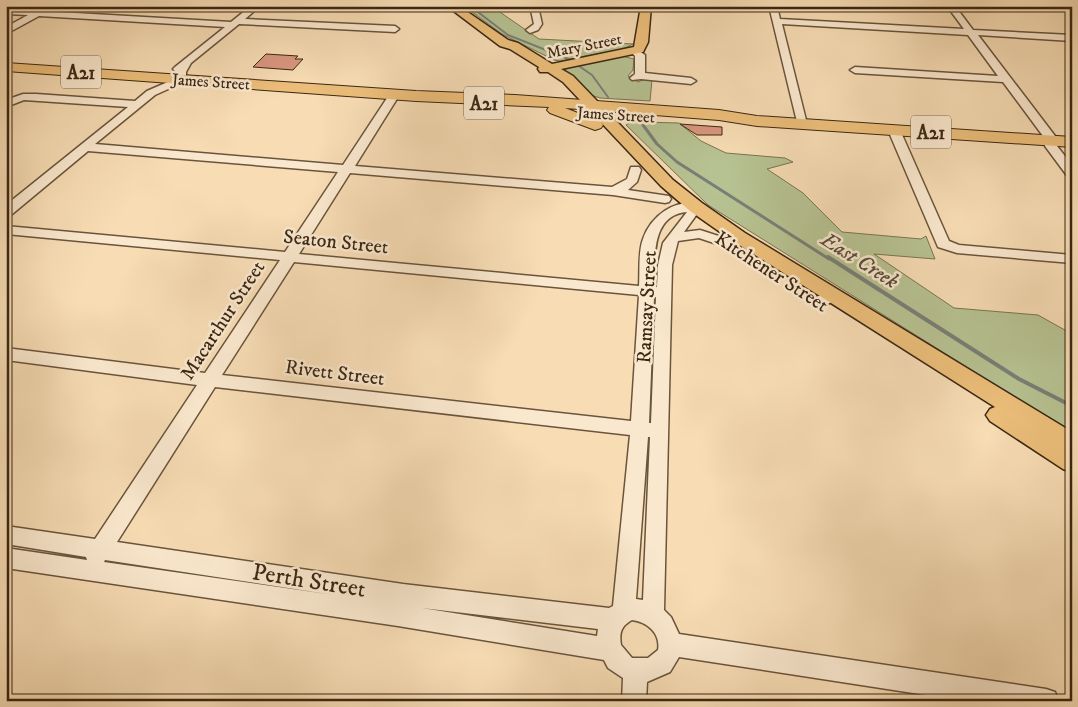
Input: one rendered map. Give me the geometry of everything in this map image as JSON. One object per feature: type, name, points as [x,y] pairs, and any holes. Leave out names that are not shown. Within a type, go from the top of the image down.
[{"type":"highway","name":"James Street","points":[[6,67],[395,94],[590,112],[1072,142]]},
{"type":"highway","points":[[537,101],[552,96],[562,88]]},
{"type":"highway","name":"James Street","points":[[416,96],[537,101],[590,112]]},
{"type":"main road","name":"Kitchener Street","points":[[452,6],[504,43],[506,48],[568,80],[634,170],[729,244],[826,298],[1072,462]]},
{"type":"main road","name":"Mary Street","points":[[545,69],[635,51],[641,47],[646,6]]},
{"type":"main road","name":"Kitchener Street","points":[[545,69],[562,88],[644,160],[682,209],[826,298],[1072,444]]},
{"type":"street","points":[[6,31],[50,6]]},
{"type":"street","points":[[150,93],[156,78],[176,71],[186,64],[256,6]]},
{"type":"street","points":[[530,30],[538,24],[534,6]]},
{"type":"street","points":[[773,6],[802,124]]},
{"type":"street","points":[[951,6],[1049,136],[1051,146],[1072,174]]},
{"type":"street","points":[[6,11],[395,29]]},
{"type":"street","points":[[778,21],[1072,38]]},
{"type":"street","name":"Mary Street","points":[[635,51],[640,55],[637,76],[691,81]]},
{"type":"street","points":[[6,212],[150,93],[182,79],[181,72],[186,64]]},
{"type":"street","points":[[855,70],[1007,79]]},
{"type":"street","name":"Macarthur Street","points":[[87,570],[395,94]]},
{"type":"street","points":[[6,104],[23,97],[137,104]]},
{"type":"street","points":[[894,130],[943,244],[957,249],[1072,259]]},
{"type":"street","points":[[85,147],[613,190],[682,209]]},
{"type":"street","points":[[613,190],[631,183],[635,177],[634,170]]},
{"type":"street","name":"Ramsay Street","points":[[619,616],[654,292],[665,265],[682,209]]},
{"type":"street","name":"Ramsay Street","points":[[653,614],[659,431],[654,292],[649,240],[659,221],[682,209]]},
{"type":"street","name":"Seaton Street","points":[[6,230],[654,292]]},
{"type":"street","points":[[673,238],[700,234],[729,244]]},
{"type":"street","name":"Rivett Street","points":[[6,354],[209,380],[659,431]]},
{"type":"street","name":"Perth Street","points":[[6,535],[278,576],[400,605],[611,650]]},
{"type":"street","name":"Perth Street","points":[[6,558],[268,596],[619,616]]},
{"type":"street","points":[[268,596],[278,576]]},
{"type":"street","points":[[638,609],[653,614],[663,624],[669,637],[670,644],[665,660],[657,667],[647,671],[635,670],[618,661],[611,650],[608,634],[619,616],[638,609]]},
{"type":"street","points":[[670,644],[1046,701]]},
{"type":"street","points":[[634,701],[635,670]]},
{"type":"green space","points":[[464,6],[491,6],[539,39],[633,44],[623,49],[560,61],[554,60],[502,34]]},
{"type":"green space","points":[[622,56],[634,59],[633,70],[628,76],[638,82],[645,79],[652,80],[650,101],[600,98],[591,95],[565,71],[568,67]]},
{"type":"green space","points":[[640,122],[679,123],[701,141],[726,153],[785,158],[793,162],[767,169],[803,193],[842,232],[921,239],[926,236],[935,259],[874,254],[954,308],[1038,315],[1072,334],[1072,433],[708,205],[626,125]]},
{"type":"building","points":[[266,54],[298,56],[295,59],[303,59],[293,70],[253,67]]},
{"type":"building","points":[[680,124],[722,127],[722,135],[697,135]]},
{"type":"waterway","name":"East Creek","points":[[470,6],[508,35],[571,60]]},
{"type":"waterway","name":"East Creek","points":[[579,66],[592,75],[608,97]]},
{"type":"waterway","name":"East Creek","points":[[643,125],[657,144],[677,162],[829,259]]},
{"type":"waterway","name":"East Creek","points":[[828,257],[1019,379],[1072,406]]}]
